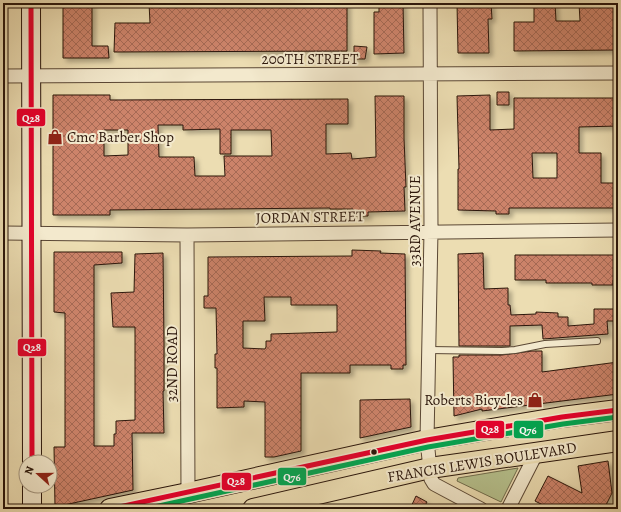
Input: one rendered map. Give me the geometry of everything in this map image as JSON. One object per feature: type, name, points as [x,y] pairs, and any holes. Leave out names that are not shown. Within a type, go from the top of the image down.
[{"type":"main road","name":"FRANCIS LEWIS BOULEVARD","points":[[110,509],[427,440],[562,417],[618,410]]},
{"type":"main road","name":"FRANCIS LEWIS BOULEVARD","points":[[254,509],[430,468],[618,441]]},
{"type":"street","points":[[31,3],[32,454]]},
{"type":"street","name":"33RD AVENUE","points":[[430,3],[431,231],[427,440],[431,479],[434,484],[481,509]]},
{"type":"street","name":"200TH STREET","points":[[3,76],[618,73]]},
{"type":"street","name":"JORDAN STREET","points":[[3,234],[187,235],[618,230]]},
{"type":"street","name":"32ND ROAD","points":[[187,235],[188,493]]},
{"type":"street","points":[[508,509],[537,452]]},
{"type":"street","points":[[32,494],[32,509]]},
{"type":"lane","points":[[429,350],[508,350],[545,344],[597,341]]},
{"type":"green space","points":[[518,468],[501,502],[457,481],[458,478]]},
{"type":"building","points":[[63,3],[92,3],[92,46],[108,46],[109,58],[63,58]]},
{"type":"building","points":[[149,3],[347,3],[347,51],[114,52],[115,23],[150,23]]},
{"type":"building","points":[[379,3],[403,3],[404,53],[374,54],[374,12],[379,12]]},
{"type":"building","points":[[457,3],[491,3],[492,19],[488,19],[489,53],[458,53]]},
{"type":"building","points":[[534,3],[555,3],[556,21],[580,21],[579,3],[618,3],[618,50],[514,51],[514,22],[534,22]]},
{"type":"building","points":[[354,46],[367,47],[365,59],[354,59]]},
{"type":"building","points":[[497,92],[509,92],[509,105],[497,105]]},
{"type":"building","points":[[53,95],[110,95],[110,100],[348,99],[348,124],[326,124],[326,154],[351,153],[352,159],[376,157],[375,96],[404,96],[406,187],[404,187],[405,211],[368,212],[368,216],[353,216],[353,209],[330,208],[110,210],[110,215],[53,215]],"holes":[[[158,125],[183,125],[183,130],[220,129],[220,154],[231,154],[231,130],[271,130],[272,156],[224,156],[225,176],[195,176],[194,157],[159,157]],[[104,130],[128,130],[128,155],[104,156]]]},
{"type":"building","points":[[490,95],[490,130],[514,129],[514,98],[618,98],[618,126],[579,127],[579,153],[601,153],[601,183],[618,183],[618,208],[509,208],[509,214],[496,214],[496,211],[458,210],[459,169],[457,96]],"holes":[[[532,153],[557,153],[557,178],[533,178]]]},
{"type":"building","points":[[352,250],[405,254],[406,365],[403,365],[403,369],[391,369],[391,365],[350,365],[350,373],[301,373],[301,451],[274,457],[265,457],[265,402],[244,401],[244,407],[217,408],[217,368],[215,368],[215,354],[217,354],[216,308],[204,308],[204,296],[208,296],[208,257],[352,256]],"holes":[[[264,297],[291,297],[291,305],[337,305],[337,332],[271,334],[271,341],[266,341],[265,349],[243,348],[243,321],[265,321]]]},
{"type":"building","points":[[54,252],[122,252],[122,263],[94,265],[94,446],[114,446],[116,421],[135,420],[135,327],[113,327],[111,293],[134,292],[135,254],[163,253],[164,433],[132,433],[133,490],[55,507],[55,494],[58,494],[58,454],[54,454],[54,447],[65,447],[65,313],[54,312]]},
{"type":"building","points":[[483,253],[484,289],[508,288],[508,305],[510,305],[511,315],[536,314],[536,312],[558,313],[558,317],[568,317],[568,326],[594,324],[594,309],[618,309],[618,321],[607,321],[608,334],[543,339],[542,325],[510,326],[510,346],[459,346],[458,254]]},
{"type":"building","points":[[515,255],[618,255],[618,280],[613,280],[613,285],[592,285],[592,283],[546,283],[546,280],[515,280]]},
{"type":"building","points":[[542,351],[542,372],[618,362],[618,394],[482,411],[482,409],[454,416],[453,357],[459,357],[459,355],[502,355]]},
{"type":"building","points":[[410,399],[411,427],[360,438],[360,400]]},
{"type":"building","points":[[608,461],[612,493],[604,509],[551,509],[535,501],[548,476],[582,493],[578,466]]},
{"type":"building","points":[[416,496],[427,502],[423,509],[410,509]]},
{"type":"transit line","name":"Q28","points":[[31,3],[32,454]]},
{"type":"transit line","name":"Q28","points":[[110,509],[427,440],[562,417],[618,410]]},
{"type":"transit line","name":"Q76","points":[[145,509],[428,447],[563,424],[618,417]]},
{"type":"place","name":"Cmc Barber Shop","points":[[55,137]]},
{"type":"place","name":"Roberts Bicycles","points":[[535,400]]}]
